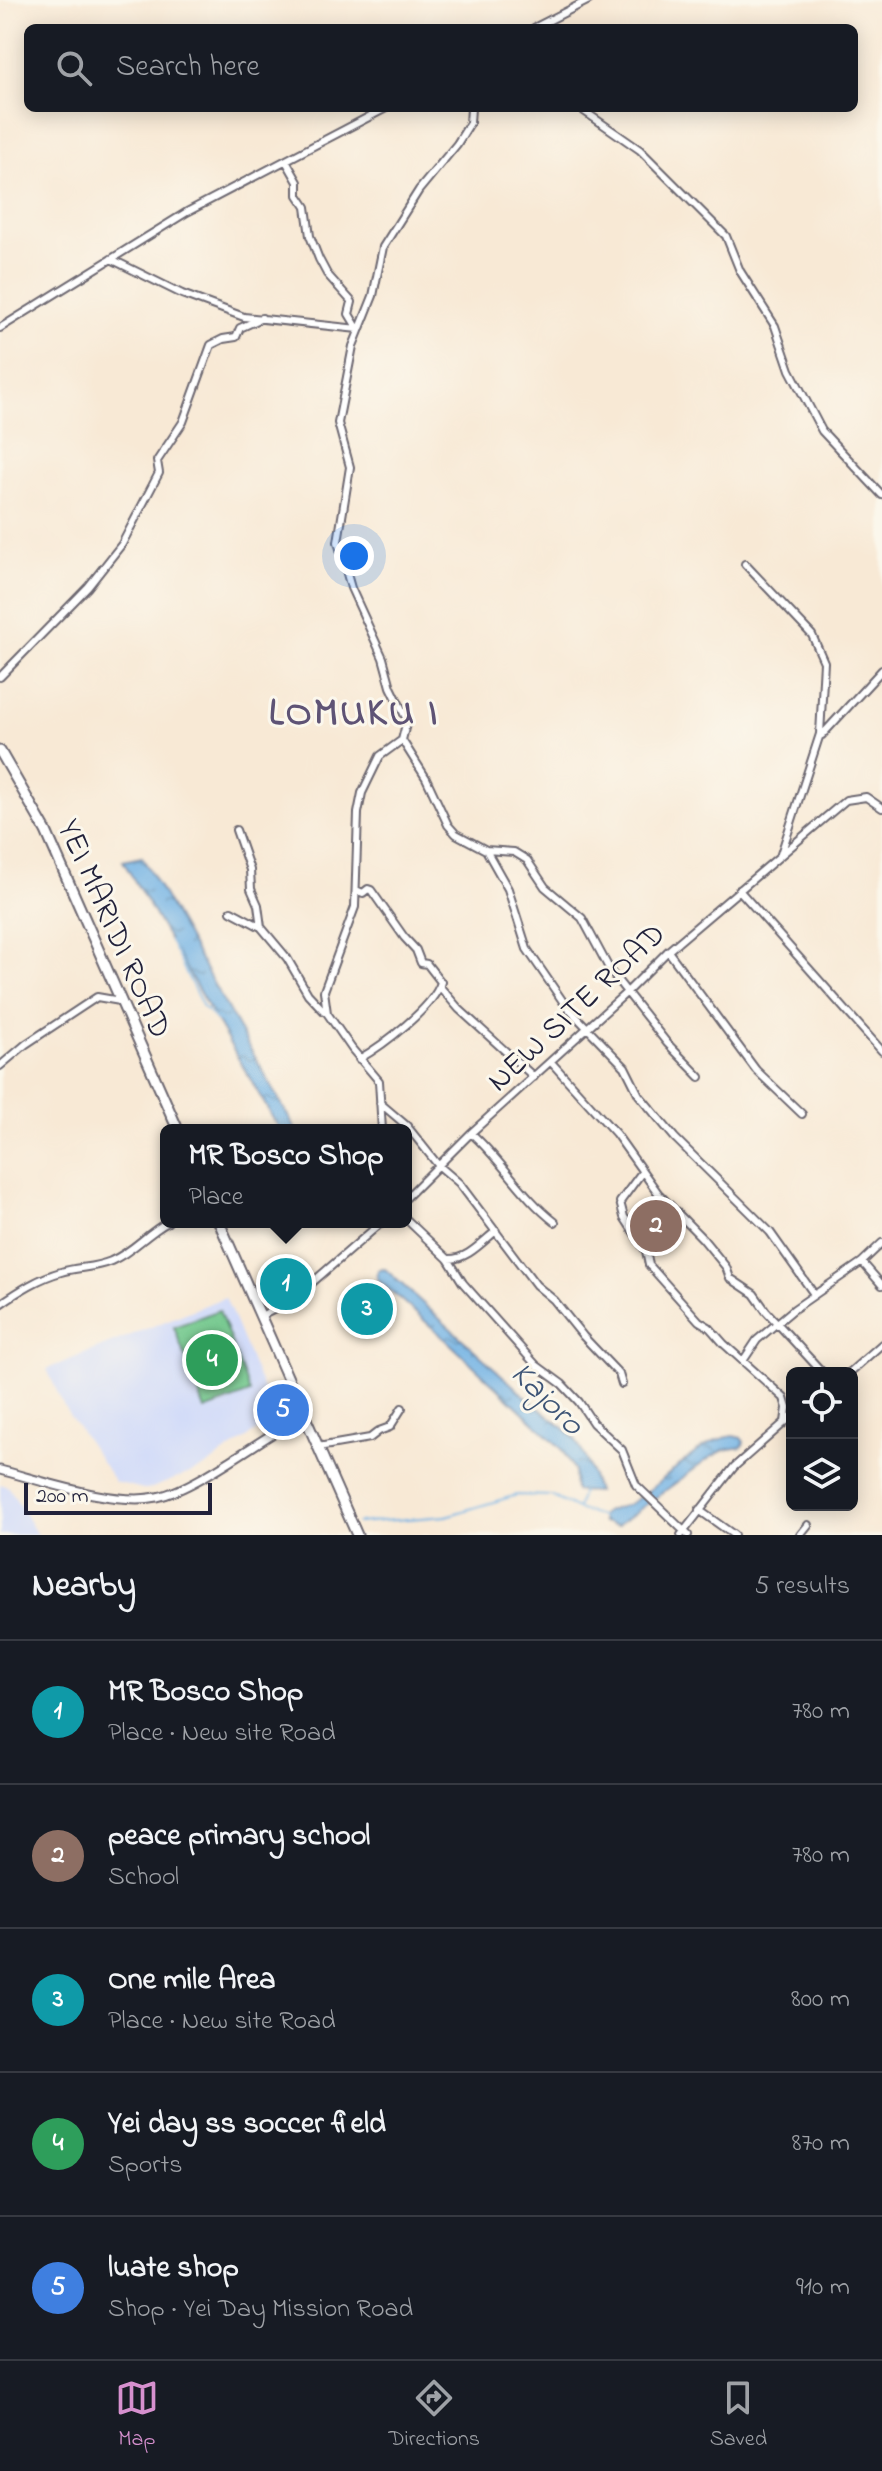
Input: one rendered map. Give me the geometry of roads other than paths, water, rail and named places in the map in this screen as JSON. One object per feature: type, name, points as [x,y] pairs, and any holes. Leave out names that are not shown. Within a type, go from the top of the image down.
[{"type":"main road","name":"YEI MARIDI ROAD","points":[[0,751],[46,831],[175,1124]]},
{"type":"main road","points":[[222,1228],[355,1529]]},
{"type":"street","points":[[545,24],[589,0]]},
{"type":"street","points":[[0,328],[187,212],[378,112]]},
{"type":"street","points":[[327,1013],[324,991],[355,907],[358,813],[362,793],[380,756],[402,740],[406,726],[405,713],[391,687],[383,658],[351,588],[338,542],[350,467],[338,423],[358,329],[373,296],[383,247],[419,190],[464,133],[470,123],[471,112]]},
{"type":"street","points":[[585,112],[640,150],[726,236],[740,271],[775,326],[790,370],[822,431],[882,495]]},
{"type":"street","points":[[286,161],[298,182],[298,195],[306,207],[310,236],[319,259],[327,274],[352,302],[349,314],[358,329]]},
{"type":"street","points":[[111,259],[182,294],[244,317],[358,329]]},
{"type":"street","points":[[0,677],[88,587],[122,544],[159,473],[157,461],[183,422],[211,345],[236,337],[240,328],[262,318]]},
{"type":"street","points":[[745,564],[812,635],[824,662],[819,738],[781,854]]},
{"type":"street","points":[[819,738],[882,670]]},
{"type":"street","points":[[402,740],[426,778],[448,825],[466,841],[486,850],[514,852],[527,860],[545,887],[582,918],[604,961],[627,992],[667,1043],[700,1077]]},
{"type":"street","name":"NEW SITE ROAD","points":[[412,1192],[471,1133],[668,951],[846,800],[866,797],[882,808]]},
{"type":"street","points":[[236,830],[250,870],[251,889],[258,905],[261,927]]},
{"type":"street","points":[[486,850],[508,889],[527,949],[566,1006],[625,1067],[639,1095],[675,1138],[770,1232],[814,1294]]},
{"type":"street","points":[[356,890],[363,893],[371,890],[416,950],[422,964],[427,964],[440,980],[440,987],[459,1009],[534,1077]]},
{"type":"street","points":[[739,890],[882,1051]]},
{"type":"street","points":[[231,911],[261,927],[287,958],[308,994],[327,1013],[359,1059],[379,1081],[382,1124]]},
{"type":"street","points":[[668,951],[756,1070],[802,1114]]},
{"type":"street","points":[[359,1059],[412,1019],[440,987]]},
{"type":"street","points":[[0,1066],[26,1044],[97,997],[120,1001]]},
{"type":"street","points":[[551,1062],[616,1134],[658,1193],[711,1248],[726,1267],[730,1278],[754,1294],[818,1367]]},
{"type":"street","points":[[380,1103],[405,1124]]},
{"type":"street","points":[[412,1132],[438,1165],[459,1183],[536,1285],[554,1300],[619,1374],[622,1384]]},
{"type":"street","points":[[471,1133],[500,1160],[538,1208],[555,1222]]},
{"type":"street","points":[[412,1225],[448,1259],[453,1270],[536,1365],[562,1384],[593,1423],[622,1450],[636,1485],[685,1533],[699,1510],[734,1467],[785,1422],[787,1408],[784,1398],[699,1321],[649,1265],[646,1251],[624,1217],[620,1202],[642,1172]]},
{"type":"street","points":[[0,1304],[40,1280],[115,1259],[160,1226]]},
{"type":"street","points":[[261,1316],[291,1301],[375,1228]]},
{"type":"street","points":[[448,1259],[457,1259],[469,1253],[496,1231]]},
{"type":"street","points":[[743,1361],[757,1340],[814,1294],[862,1262],[882,1243]]},
{"type":"street","points":[[862,1262],[882,1285]]},
{"type":"street","points":[[856,1367],[882,1344]]},
{"type":"street","points":[[318,1447],[370,1438],[390,1427],[402,1408]]},
{"type":"street","points":[[0,1470],[124,1500],[159,1497],[192,1483],[292,1422],[308,1424]]},
{"type":"street","points":[[699,1510],[734,1535]]},
{"type":"street","points":[[800,1535],[808,1525]]},
{"type":"water","points":[[142,857],[293,1124],[276,1124],[123,861]]},
{"type":"water","points":[[385,1269],[576,1440],[597,1492],[575,1491],[574,1470],[561,1448],[377,1279],[378,1270]]},
{"type":"water","points":[[733,1436],[741,1438],[744,1442],[742,1447],[724,1450],[711,1457],[617,1526],[602,1522],[602,1514],[631,1503],[693,1454]]},
{"type":"waterway","points":[[170,941],[203,1007],[217,1021]]},
{"type":"waterway","name":"Kajoro","points":[[577,1509],[582,1492]]},
{"type":"waterway","points":[[357,1523],[446,1516],[517,1495],[551,1496],[602,1517]]},
{"type":"place","name":"peace primary school","points":[[656,1226]]},
{"type":"place","name":"MR Bosco Shop","points":[[286,1284]]},
{"type":"place","name":"One mile Area","points":[[367,1309]]},
{"type":"place","name":"Yei day ss soccer field","points":[[212,1360]]},
{"type":"place","name":"luate shop","points":[[283,1410]]},
{"type":"district","name":"LOMUKU I","points":[[354,710]]}]
